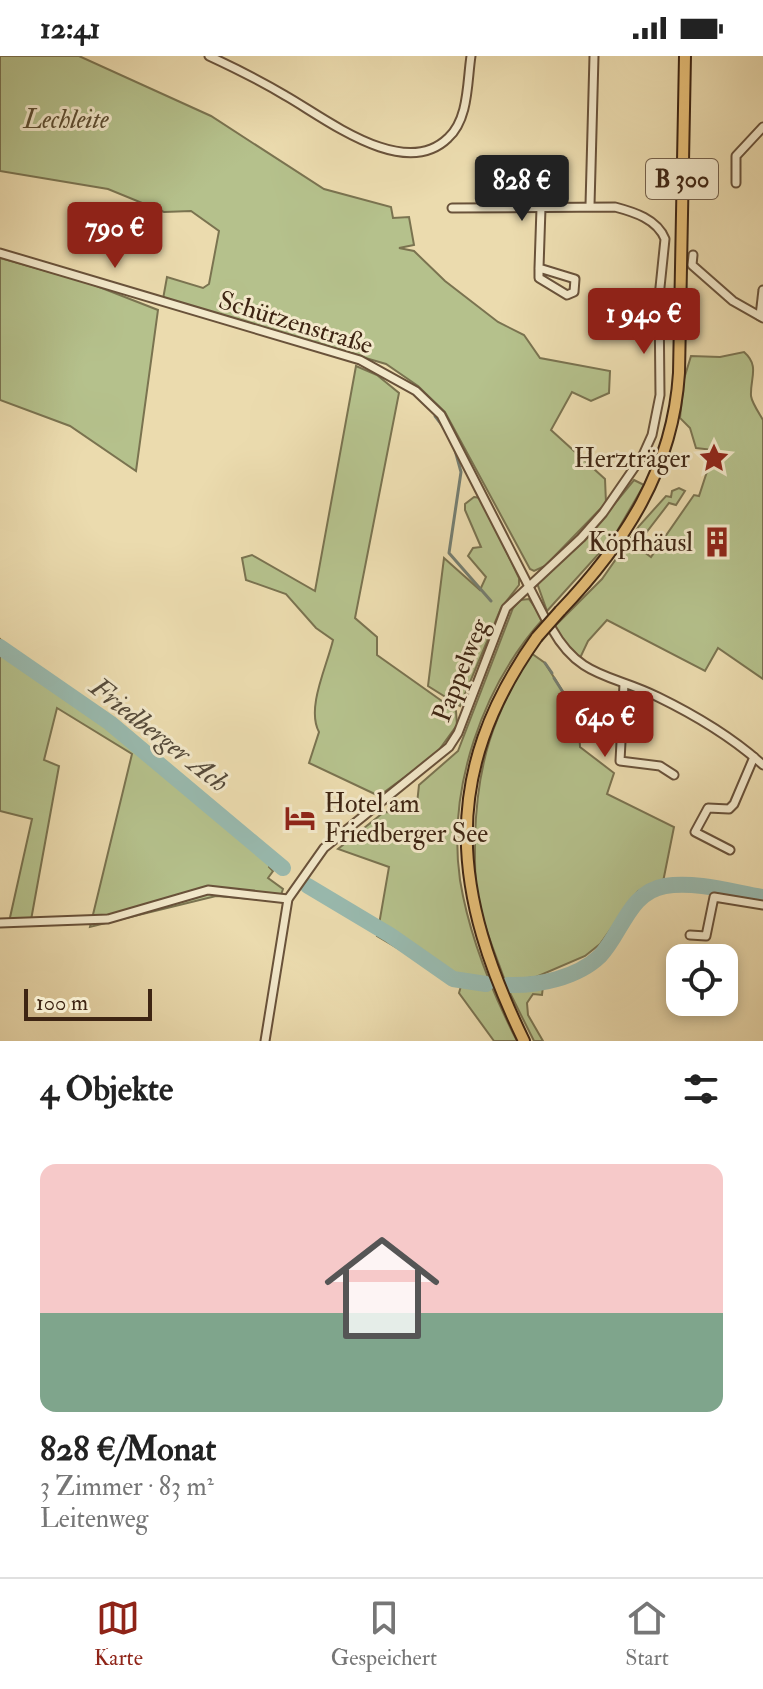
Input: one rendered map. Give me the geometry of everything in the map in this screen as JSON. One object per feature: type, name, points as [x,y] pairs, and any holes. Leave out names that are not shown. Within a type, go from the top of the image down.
[{"type":"main road","name":"B 300","points":[[524,1041],[502,995],[474,909],[468,875],[467,813],[472,774],[487,722],[515,668],[537,637],[595,575],[640,509],[657,476],[675,421],[679,373],[685,56]]},
{"type":"street","points":[[209,56],[269,86],[362,141],[421,151],[436,147],[459,124],[471,56]]},
{"type":"street","points":[[452,208],[590,205],[594,56]]},
{"type":"street","points":[[736,183],[736,156],[763,127]]},
{"type":"street","name":"Pappelweg","points":[[265,1041],[288,899],[324,848],[449,747],[458,733],[506,608],[581,538],[610,504],[643,455],[652,435],[660,395],[659,297],[665,249],[663,232],[631,211],[590,205]]},
{"type":"street","points":[[539,268],[574,278],[577,284],[574,292],[563,294],[539,278],[539,268],[541,208]]},
{"type":"street","name":"Schützenstraße","points":[[0,253],[360,360],[416,391],[441,415],[545,618]]},
{"type":"street","points":[[693,255],[692,265],[717,288],[761,317],[763,290]]},
{"type":"street","points":[[552,629],[567,654],[585,670],[684,711],[763,765]]},
{"type":"street","points":[[624,684],[620,761],[660,766],[674,775]]},
{"type":"street","points":[[730,850],[695,832],[708,808],[729,809],[734,804],[754,757]]},
{"type":"street","points":[[0,923],[108,919],[208,890],[288,899]]},
{"type":"street","points":[[690,935],[706,936],[714,897],[763,905]]},
{"type":"green space","name":"Lechleite","points":[[0,56],[79,56],[211,116],[324,189],[391,207],[393,218],[409,217],[414,245],[399,248],[414,251],[445,281],[498,322],[524,335],[540,358],[610,371],[609,393],[591,401],[572,392],[551,430],[605,479],[606,503],[545,566],[534,571],[530,569],[445,412],[418,386],[386,364],[163,299],[167,277],[203,288],[209,284],[219,231],[191,211],[164,212],[108,189],[0,171]]},
{"type":"green space","points":[[0,258],[89,283],[158,310],[136,471],[70,426],[0,400]]},
{"type":"green space","points":[[744,352],[752,362],[752,399],[763,420],[763,679],[718,648],[705,671],[607,620],[588,641],[580,658],[564,642],[555,626],[602,579],[639,526],[666,496],[671,497],[672,491],[679,488],[685,491],[676,505],[669,503],[636,546],[651,557],[694,495],[699,496],[714,450],[696,448],[690,428],[680,418],[684,379],[691,356],[720,357]]},
{"type":"green space","points":[[356,366],[377,375],[399,393],[355,618],[377,637],[377,655],[456,711],[457,725],[436,754],[379,796],[309,763],[319,732],[316,699],[333,640],[316,628],[286,594],[246,580],[242,558],[252,555],[315,591]]},
{"type":"green space","points":[[634,480],[644,485],[613,538],[547,611],[537,583],[586,539]]},
{"type":"green space","points":[[474,497],[481,498],[519,578],[519,585],[501,608],[460,706],[428,686],[444,558],[480,590],[486,577],[468,556],[473,548],[481,547],[465,510],[465,504]]},
{"type":"green space","points":[[529,599],[543,619],[521,646],[487,707],[464,775],[459,810],[457,845],[460,880],[469,921],[490,983],[517,1041],[494,1041],[459,993],[461,986],[377,936],[389,867],[338,849],[384,812],[416,813],[419,785],[458,751],[513,608],[520,600]]},
{"type":"green space","points":[[0,639],[19,658],[123,727],[272,857],[269,867],[273,871],[268,878],[283,889],[279,901],[216,896],[90,927],[132,754],[57,708],[44,760],[59,766],[31,920],[9,922],[32,819],[0,811]]},
{"type":"green space","points":[[531,653],[545,663],[578,716],[580,747],[614,773],[607,794],[674,827],[663,882],[638,891],[600,944],[585,956],[536,977],[505,981],[477,893],[476,811],[484,763],[497,720]]},
{"type":"green space","points":[[543,986],[542,995],[533,994],[527,1003],[528,1015],[543,1041],[534,1041],[509,991]]},
{"type":"waterway","points":[[435,416],[445,429]]},
{"type":"waterway","points":[[455,450],[461,472],[449,553],[491,601]]},
{"type":"waterway","name":"Friedberger Ach","points":[[0,647],[110,723],[283,868]]},
{"type":"waterway","points":[[545,663],[552,673]]},
{"type":"waterway","points":[[554,678],[578,716]]},
{"type":"waterway","name":"Friedberger Ach","points":[[508,985],[557,979],[591,964],[608,947],[634,905],[653,890],[689,885],[763,897]]},
{"type":"waterway","name":"Friedberger Ach","points":[[308,886],[390,935],[453,979],[486,984]]},
{"type":"place","name":"Herzträger","points":[[714,458]]},
{"type":"place","name":"Köpfhäusl","points":[[717,542]]},
{"type":"place","name":"Hotel am Friedberger See","points":[[300,818]]}]
